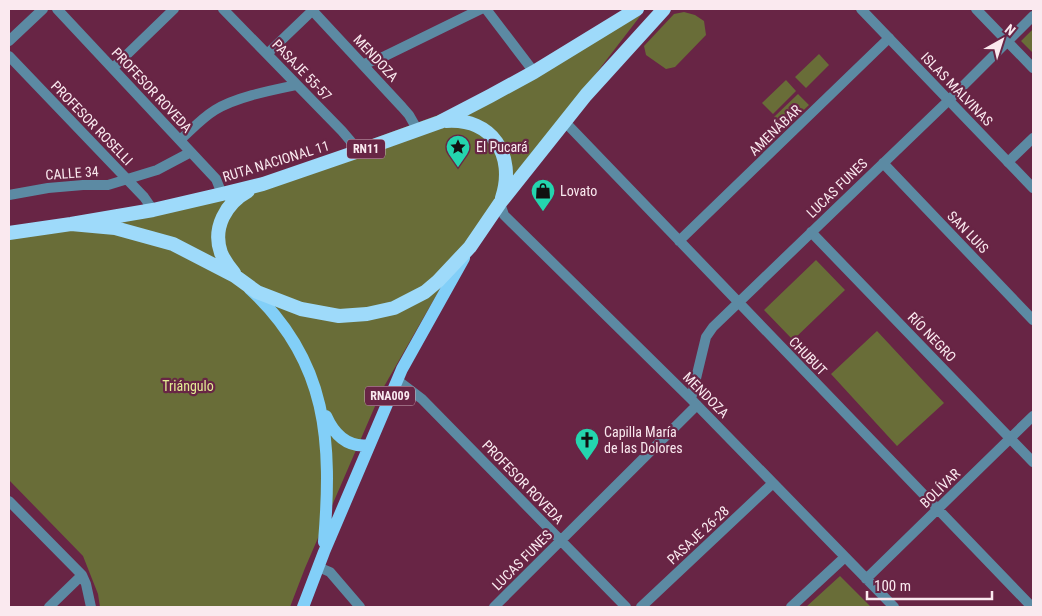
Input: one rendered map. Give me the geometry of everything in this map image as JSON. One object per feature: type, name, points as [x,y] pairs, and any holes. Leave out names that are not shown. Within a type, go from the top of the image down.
[{"type":"highway","name":"RUTA NACIONAL 11","points":[[71,224],[153,210],[263,184],[440,122],[534,72],[637,9]]},
{"type":"highway","name":"RNA009","points":[[71,224],[114,228],[156,238],[180,247],[235,276],[257,292],[301,309],[338,316],[367,314],[394,308],[425,292],[470,247],[500,203],[565,122],[622,54],[664,9]]},
{"type":"highway","name":"RNA009","points":[[440,122],[460,120],[473,124],[486,131],[496,142],[503,152],[506,173],[500,203]]},
{"type":"highway","name":"RNA009","points":[[235,276],[221,253],[218,238],[220,226],[224,214],[238,197],[263,184]]},
{"type":"highway","name":"RN11","points":[[9,232],[71,224]]},
{"type":"main road","name":"RNA009","points":[[303,607],[324,552],[397,380],[430,316],[470,247]]},
{"type":"main road","name":"RNA009","points":[[235,276],[272,312],[308,368],[325,430],[328,460],[324,552]]},
{"type":"main road","points":[[318,400],[332,429],[344,440],[353,444],[369,445]]},
{"type":"street","points":[[9,41],[42,9]]},
{"type":"street","name":"PROFESOR ROVEDA","points":[[57,9],[216,179],[222,194]]},
{"type":"street","points":[[113,68],[174,9]]},
{"type":"street","name":"PASAJE 55-57","points":[[223,9],[342,131],[359,151]]},
{"type":"street","points":[[267,54],[312,9]]},
{"type":"street","name":"MENDOZA","points":[[312,9],[406,111],[417,130]]},
{"type":"street","points":[[364,64],[383,57],[481,9]]},
{"type":"street","points":[[486,9],[534,72]]},
{"type":"street","name":"ISLAS MALVINAS","points":[[861,9],[1033,188]]},
{"type":"street","points":[[976,9],[1033,68]]},
{"type":"street","name":"LUCAS FUNES","points":[[494,607],[561,541],[694,402],[706,337],[713,327],[949,100],[1033,16]]},
{"type":"street","name":"AMENÁBAR","points":[[679,241],[889,38]]},
{"type":"street","name":"PROFESOR ROSELLI","points":[[9,56],[144,197],[153,210]]},
{"type":"street","points":[[180,140],[217,108],[296,84]]},
{"type":"street","name":"CHUBUT","points":[[565,122],[1032,607]]},
{"type":"street","points":[[1008,162],[1033,138]]},
{"type":"street","name":"CALLE 34","points":[[9,194],[48,188],[108,185],[157,170],[191,152]]},
{"type":"street","name":"SAN LUIS","points":[[883,163],[1033,320]]},
{"type":"street","name":"MENDOZA","points":[[500,203],[504,215],[694,402],[894,607]]},
{"type":"street","name":"RÍO NEGRO","points":[[811,232],[1033,462]]},
{"type":"street","name":"PROFESOR ROVEDA","points":[[397,380],[422,399],[626,607]]},
{"type":"street","name":"BOLÍVAR","points":[[866,579],[1033,416]]},
{"type":"street","name":"PASAJE 26-28","points":[[642,607],[773,483]]},
{"type":"street","points":[[9,501],[82,575],[91,607]]},
{"type":"street","points":[[791,607],[845,557]]},
{"type":"street","points":[[318,567],[330,572],[360,607]]},
{"type":"street","points":[[49,607],[82,575]]},
{"type":"green space","points":[[684,12],[695,15],[704,21],[706,35],[675,67],[666,69],[646,55],[644,46],[674,14]]},
{"type":"green space","name":"Triángulo","points":[[641,15],[468,240],[382,390],[290,607],[100,607],[98,594],[83,556],[9,480],[9,232],[222,194],[490,96]]},
{"type":"green space","points":[[1033,29],[1033,53],[1021,41]]},
{"type":"green space","points":[[819,54],[829,65],[806,88],[795,77]]},
{"type":"green space","points":[[786,80],[796,91],[773,114],[762,103]]},
{"type":"green space","points":[[798,94],[809,105],[785,128],[774,117]]},
{"type":"green space","points":[[816,260],[845,290],[793,340],[764,310]]},
{"type":"green space","points":[[877,331],[944,403],[897,446],[831,374]]},
{"type":"green space","points":[[840,576],[871,607],[806,607]]},
{"type":"place","name":"El Pucará","points":[[458,168]]},
{"type":"place","name":"Lovato","points":[[543,212]]},
{"type":"place","name":"Capilla María de las Dolores","points":[[587,461]]}]
